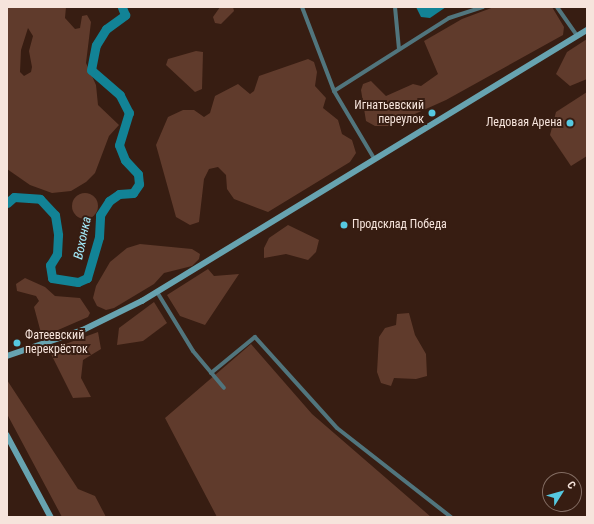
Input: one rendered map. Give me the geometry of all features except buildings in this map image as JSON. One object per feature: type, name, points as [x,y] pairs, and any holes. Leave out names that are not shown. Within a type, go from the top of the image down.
[{"type":"main road","points":[[7,356],[83,330],[156,292],[587,30]]},
{"type":"main road","points":[[7,435],[51,517]]},
{"type":"street","points":[[302,7],[334,91],[375,160]]},
{"type":"street","points":[[395,7],[399,49]]},
{"type":"street","points":[[334,91],[449,18],[483,7]]},
{"type":"street","points":[[557,7],[577,36]]},
{"type":"street","points":[[156,292],[193,351],[224,388]]},
{"type":"street","points":[[211,373],[255,337],[337,428],[451,517]]},
{"type":"shaded area","points":[[7,7],[66,7],[65,18],[75,29],[80,28],[82,16],[87,15],[91,22],[86,63],[96,85],[98,105],[119,125],[109,136],[95,173],[86,182],[71,191],[52,193],[30,185],[7,169]],"holes":[[[28,28],[33,36],[29,51],[32,67],[31,72],[24,76],[20,72],[21,50]]]},
{"type":"shaded area","points":[[220,7],[233,7],[234,11],[221,24],[215,23],[213,17]]},
{"type":"shaded area","points":[[494,7],[552,7],[564,27],[563,35],[446,100],[388,126],[375,126],[366,121],[361,90],[363,84],[371,81],[386,96],[413,84],[421,86],[438,74],[424,41],[462,19]]},
{"type":"shaded area","points":[[587,39],[587,79],[570,86],[556,74],[567,52]]},
{"type":"shaded area","points":[[196,51],[203,52],[202,89],[195,92],[166,65],[168,59]]},
{"type":"shaded area","points":[[308,59],[314,62],[317,72],[315,86],[326,98],[323,108],[338,120],[342,134],[352,140],[356,153],[350,162],[268,212],[234,199],[227,189],[226,175],[218,167],[209,169],[204,179],[199,222],[190,225],[176,217],[156,145],[168,117],[183,110],[194,110],[204,117],[210,113],[215,96],[238,84],[250,94],[254,91],[259,76]]},
{"type":"shaded area","name":"Ледовая Арена","points":[[587,92],[587,156],[571,166],[550,135],[556,112]]},
{"type":"shaded area","points":[[85,193],[94,197],[98,206],[94,215],[85,219],[76,215],[72,206],[76,197]]},
{"type":"shaded area","points":[[288,225],[319,240],[316,252],[308,260],[286,254],[264,258],[264,248],[269,238]]},
{"type":"shaded area","points":[[140,244],[192,249],[200,254],[199,259],[192,266],[164,273],[154,284],[114,308],[106,310],[97,306],[93,298],[96,286],[110,262],[127,248]]},
{"type":"shaded area","points":[[208,269],[214,276],[239,274],[205,325],[180,316],[167,295]]},
{"type":"shaded area","points":[[25,278],[45,287],[55,296],[80,298],[90,313],[88,317],[58,330],[41,333],[34,307],[39,301],[36,296],[17,291],[16,284]]},
{"type":"shaded area","points":[[154,302],[167,323],[143,341],[117,345],[119,328]]},
{"type":"shaded area","points":[[409,313],[415,335],[426,354],[427,376],[416,379],[394,378],[391,386],[381,383],[377,372],[379,337],[385,328],[396,325],[397,314]]},
{"type":"shaded area","points":[[98,332],[101,349],[83,360],[81,378],[91,397],[73,398],[49,350]]},
{"type":"shaded area","points":[[251,344],[312,414],[431,517],[217,517],[165,418]]},
{"type":"shaded area","points":[[7,380],[78,489],[95,496],[106,517],[62,517],[7,414]]},
{"type":"water","points":[[416,7],[446,7],[430,18],[421,17]]},
{"type":"waterway","name":"Вохонка","points":[[7,203],[14,197],[40,199],[55,215],[58,235],[57,254],[50,265],[52,278],[78,282],[87,278],[99,237],[100,215],[109,201],[119,194],[133,193],[139,184],[138,174],[125,160],[119,145],[129,113],[120,95],[91,70],[96,45],[106,29],[125,15],[122,7]]},
{"type":"place","name":"Игнатьевский переулок","points":[[432,113]]},
{"type":"place","name":"Ледовая Арена","points":[[570,123]]},
{"type":"place","name":"Продсклад Победа","points":[[344,225]]},
{"type":"place","name":"Фатеевский перекрёсток","points":[[17,343]]}]
